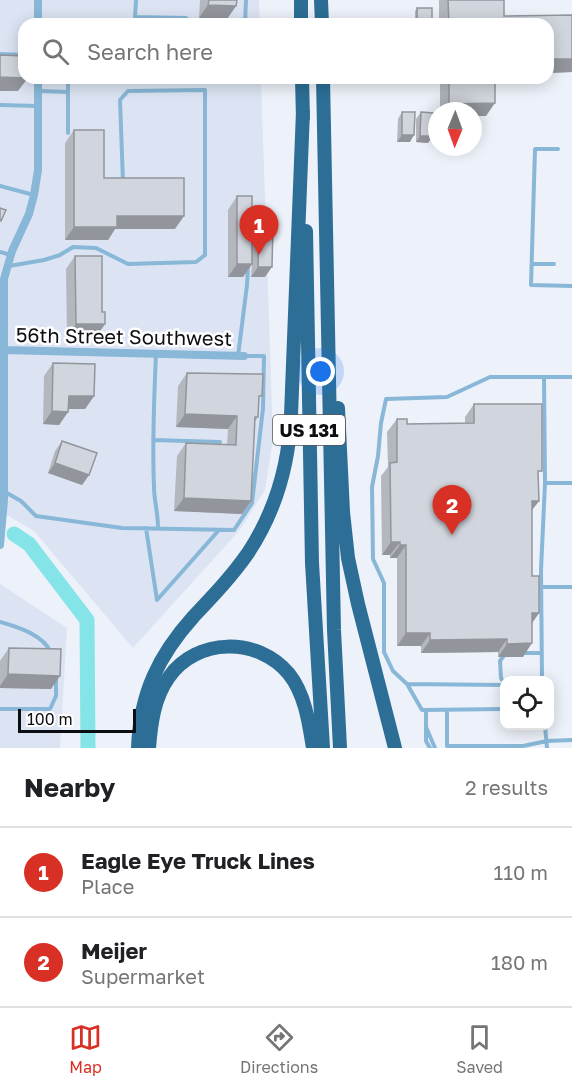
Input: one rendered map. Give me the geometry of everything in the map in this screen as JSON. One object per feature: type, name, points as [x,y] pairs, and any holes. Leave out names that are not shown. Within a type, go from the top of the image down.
[{"type":"highway","points":[[301,0],[301,18]]},
{"type":"highway","name":"US 131","points":[[302,84],[312,563],[323,748]]},
{"type":"highway","name":"US 131","points":[[323,84],[334,630],[340,748]]},
{"type":"highway","points":[[138,748],[143,707],[157,667],[176,637],[224,584],[247,554],[268,514],[286,465],[291,415],[303,111]]},
{"type":"highway","points":[[328,342],[338,409],[343,512],[348,558],[395,748]]},
{"type":"highway","points":[[149,748],[155,707],[168,679],[178,665],[202,651],[228,646],[262,653],[276,661],[289,674],[305,708],[313,748]]},
{"type":"street","points":[[38,0],[38,18]]},
{"type":"street","points":[[0,545],[3,497],[4,279],[34,195],[38,170],[38,84]]},
{"type":"street","name":"56th Street Southwest","points":[[4,350],[241,356]]},
{"type":"lane","points":[[136,0],[135,17],[186,18]]},
{"type":"lane","points":[[245,18],[246,0]]},
{"type":"lane","points":[[0,54],[18,55]]},
{"type":"lane","points":[[68,84],[68,133]]},
{"type":"lane","points":[[8,266],[44,260],[60,255],[73,247],[96,248],[128,264],[196,262],[204,255],[205,90],[128,91],[120,100],[123,182]]},
{"type":"lane","points":[[38,92],[68,92]]},
{"type":"lane","points":[[0,105],[39,106]]},
{"type":"lane","points":[[558,149],[535,149],[531,285],[572,286]]},
{"type":"lane","points":[[0,186],[34,195]]},
{"type":"lane","points":[[0,252],[11,255]]},
{"type":"lane","points":[[3,497],[21,501],[36,516],[122,528],[234,530],[252,503],[262,408],[264,357],[241,356],[248,262]]},
{"type":"lane","points":[[532,264],[554,264]]},
{"type":"lane","points":[[156,354],[153,440],[154,490],[158,510],[158,528]]},
{"type":"lane","points":[[542,676],[544,376]]},
{"type":"lane","points":[[500,709],[422,710],[407,684],[393,671],[384,652],[384,583],[373,559],[372,487],[386,399],[447,397],[490,377],[572,376]]},
{"type":"lane","points":[[153,440],[220,442]]},
{"type":"lane","points":[[545,483],[572,483]]},
{"type":"lane","points":[[146,528],[157,600],[219,529]]},
{"type":"lane","points":[[542,587],[572,587]]},
{"type":"lane","points":[[0,622],[21,628],[47,644],[52,654]]},
{"type":"lane","points":[[501,676],[500,659],[511,653]]},
{"type":"lane","points":[[517,653],[542,653]]},
{"type":"lane","points":[[0,709],[50,709],[56,696],[56,675]]},
{"type":"lane","points":[[407,684],[500,684]]},
{"type":"lane","points":[[426,710],[426,741],[430,748]]},
{"type":"lane","points":[[447,710],[447,746],[528,746],[571,740],[571,748]]},
{"type":"lane","points":[[426,727],[435,748]]},
{"type":"lane","points":[[546,730],[548,745]]},
{"type":"shaded area","points":[[0,0],[259,0],[260,18],[18,18],[18,84],[261,84],[273,439],[265,490],[239,531],[133,648],[34,531],[0,511]]},
{"type":"shaded area","points":[[0,584],[67,628],[60,748],[0,748]]},
{"type":"building","points":[[209,0],[237,0],[236,6],[208,5]]},
{"type":"building","points":[[448,0],[504,0],[504,16],[572,15],[572,59],[554,59],[554,18],[449,18]]},
{"type":"building","points":[[417,8],[432,8],[432,18],[417,18]]},
{"type":"building","points":[[0,55],[18,56],[18,78],[0,77]]},
{"type":"building","points":[[449,84],[495,84],[495,103],[449,102]]},
{"type":"building","points":[[402,112],[415,112],[414,135],[402,135]]},
{"type":"building","points":[[421,112],[428,113],[428,136],[420,136]]},
{"type":"building","points":[[74,130],[104,130],[104,178],[184,178],[184,216],[117,216],[117,227],[74,227]]},
{"type":"building","points":[[237,196],[252,196],[252,264],[237,264]]},
{"type":"building","points":[[0,208],[6,210],[1,221],[0,220]]},
{"type":"building","points":[[259,223],[273,224],[272,267],[258,267]]},
{"type":"building","points":[[75,256],[102,256],[102,312],[105,312],[105,324],[76,324]]},
{"type":"building","points":[[53,363],[95,364],[94,396],[69,396],[68,412],[52,411]]},
{"type":"building","points":[[187,373],[263,374],[262,396],[259,396],[258,417],[255,417],[251,501],[184,498],[186,443],[236,445],[237,416],[185,414]]},
{"type":"building","points":[[474,404],[542,404],[542,471],[538,471],[539,501],[532,501],[532,576],[539,576],[539,613],[532,613],[532,643],[507,644],[507,639],[430,640],[430,633],[406,633],[406,545],[391,542],[390,463],[397,462],[397,419],[407,419],[407,424],[474,423]]},
{"type":"building","points":[[62,441],[97,453],[89,475],[55,463]]},
{"type":"building","points":[[9,648],[61,649],[60,676],[8,674]]},
{"type":"waterway","points":[[14,534],[29,544],[87,620],[88,748]]},
{"type":"place","name":"Eagle Eye Truck Lines","points":[[259,255]]},
{"type":"place","name":"Meijer","points":[[452,535]]}]
